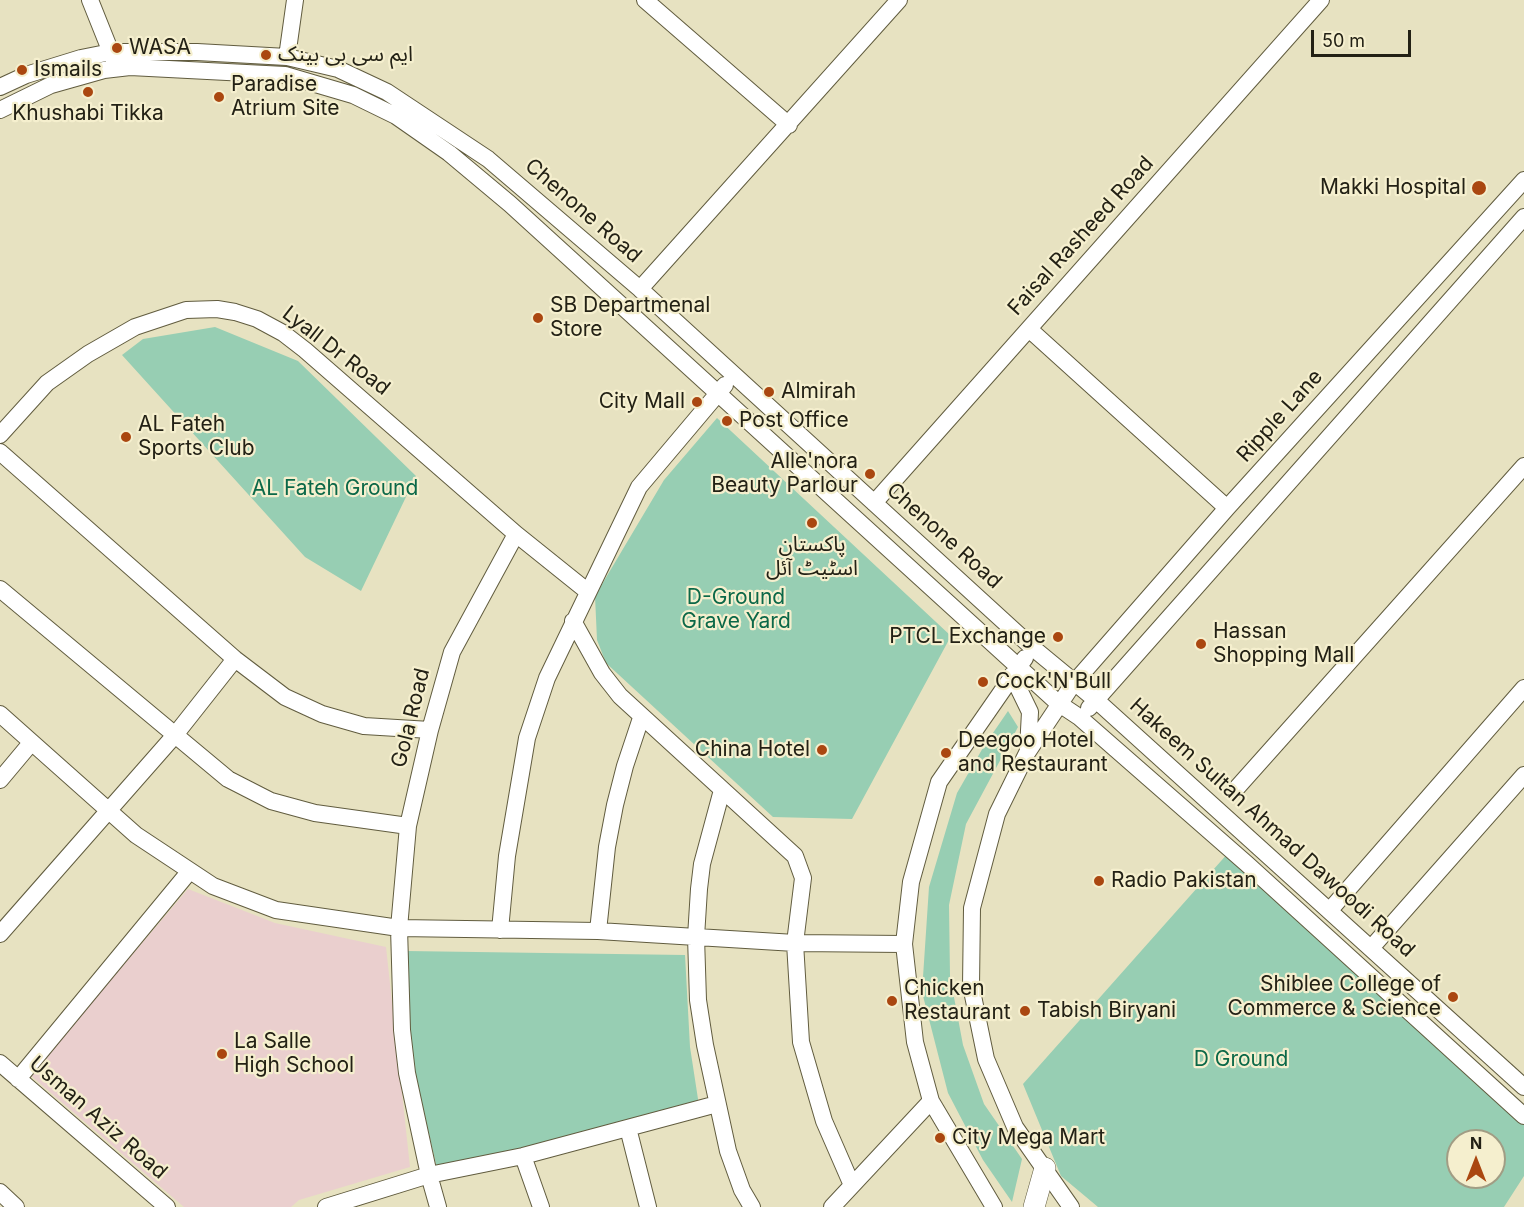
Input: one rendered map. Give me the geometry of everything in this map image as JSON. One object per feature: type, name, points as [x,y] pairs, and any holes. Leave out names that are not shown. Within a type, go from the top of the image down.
[{"type":"main road","points":[[1034,1207],[1045,1168]]},
{"type":"street","points":[[90,0],[117,68]]},
{"type":"street","points":[[287,57],[295,0]]},
{"type":"street","points":[[645,0],[789,125]]},
{"type":"street","points":[[640,289],[899,0]]},
{"type":"street","name":"Faisal Rasheed Road","points":[[874,503],[1321,0]]},
{"type":"street","name":"Chenone Road","points":[[0,87],[59,65],[111,52],[197,52],[287,57],[338,69],[362,79],[489,159],[640,289],[1073,684]]},
{"type":"street","name":"Chenone Road","points":[[0,110],[51,85],[117,68],[285,75],[353,95],[396,116],[449,153],[510,204],[718,392],[1015,670]]},
{"type":"street","name":"Ripple Lane","points":[[1071,1207],[1015,1127],[986,1059],[971,986],[972,908],[998,814],[1028,753],[1058,703],[1073,684],[1227,508],[1524,180]]},
{"type":"street","points":[[1079,717],[1524,217]]},
{"type":"street","name":"Lyall Dr Road","points":[[0,435],[47,383],[88,354],[135,327],[186,310],[217,309],[235,312],[257,319],[305,350],[516,534],[587,591]]},
{"type":"street","points":[[1029,329],[1227,508]]},
{"type":"street","points":[[501,930],[507,856],[526,738],[546,678],[639,487],[734,374]]},
{"type":"street","points":[[0,452],[234,659],[285,697],[322,714],[364,726],[430,730]]},
{"type":"street","points":[[1235,790],[1524,466]]},
{"type":"street","name":"Gola Road","points":[[438,1207],[429,1175],[406,1063],[399,928],[408,826],[430,730],[452,652],[516,534]]},
{"type":"street","points":[[0,589],[228,779],[271,801],[315,813],[408,826]]},
{"type":"street","points":[[573,621],[602,673],[620,696],[641,718],[795,856],[803,878],[795,943],[801,1042],[824,1121],[852,1183]]},
{"type":"street","points":[[994,1207],[931,1101],[915,1042],[904,944],[911,882],[939,782],[1015,670],[1033,648]]},
{"type":"street","points":[[0,934],[175,735],[234,659]]},
{"type":"street","points":[[1015,670],[1030,712],[1028,753]]},
{"type":"street","name":"Hakeem Sultan Ahmad Dawoodi Road","points":[[1015,670],[1079,717],[1247,864],[1524,1116]]},
{"type":"street","name":"Hakeem Sultan Ahmad Dawoodi Road","points":[[1073,684],[1096,700],[1372,947],[1524,1087]]},
{"type":"street","points":[[1330,910],[1524,688]]},
{"type":"street","points":[[0,714],[136,835],[213,886],[276,910],[399,928],[598,931],[795,943],[904,944]]},
{"type":"street","points":[[598,931],[607,847],[615,805],[641,718]]},
{"type":"street","points":[[0,780],[31,743]]},
{"type":"street","points":[[1372,947],[1524,775]]},
{"type":"street","points":[[722,790],[702,864],[696,937],[698,1000],[728,1150],[742,1190],[752,1207]]},
{"type":"street","points":[[18,1079],[189,872]]},
{"type":"street","name":"Usman Aziz Road","points":[[0,1063],[167,1207]]},
{"type":"street","points":[[832,1207],[931,1101]]},
{"type":"street","points":[[326,1207],[429,1175],[523,1156],[717,1104]]},
{"type":"street","points":[[628,1128],[648,1207]]},
{"type":"street","points":[[523,1156],[541,1207]]},
{"type":"street","points":[[0,1192],[16,1207]]},
{"type":"shaded area","name":"La Salle High School","points":[[188,889],[275,923],[386,947],[410,1167],[299,1200],[291,1207],[184,1207],[30,1075]]},
{"type":"green space","name":"AL Fateh Ground","points":[[215,327],[298,361],[416,476],[361,591],[305,557],[122,355],[143,339]]},
{"type":"green space","name":"D-Ground Grave Yard","points":[[717,418],[951,636],[852,819],[773,817],[606,663],[597,640],[595,596],[664,480]]},
{"type":"green space","points":[[1008,711],[1018,727],[966,824],[949,905],[950,976],[963,1045],[984,1104],[1022,1159],[1012,1202],[983,1160],[948,1093],[922,992],[929,887],[957,793],[984,746]]},
{"type":"green space","name":"D Ground","points":[[1229,852],[1524,1123],[1524,1176],[1504,1207],[1098,1207],[1061,1176],[1023,1084]]},
{"type":"green space","points":[[406,951],[685,955],[690,1047],[700,1112],[438,1173],[412,1060]]},
{"type":"place","name":"WASA","points":[[117,48]]},
{"type":"place","name":"ایم سی بی بینک","points":[[266,55]]},
{"type":"place","name":"Ismails","points":[[22,70]]},
{"type":"place","name":"Khushabi Tikka","points":[[88,92]]},
{"type":"place","name":"Paradise Atrium Site","points":[[219,97]]},
{"type":"place","name":"Makki Hospital","points":[[1479,188]]},
{"type":"place","name":"SB Departmenal Store","points":[[538,318]]},
{"type":"place","name":"Almirah","points":[[769,392]]},
{"type":"place","name":"City Mall","points":[[697,402]]},
{"type":"place","name":"Post Office","points":[[727,421]]},
{"type":"place","name":"AL Fateh Sports Club","points":[[126,437]]},
{"type":"place","name":"Alle'nora Beauty Parlour","points":[[870,474]]},
{"type":"place","name":"پاکستان اسٹیٹ آئل","points":[[812,523]]},
{"type":"place","name":"PTCL Exchange","points":[[1058,637]]},
{"type":"place","name":"Hassan Shopping Mall","points":[[1201,644]]},
{"type":"place","name":"Cock'N'Bull","points":[[983,682]]},
{"type":"place","name":"China Hotel","points":[[822,750]]},
{"type":"place","name":"Deegoo Hotel and Restaurant","points":[[946,753]]},
{"type":"place","name":"Radio Pakistan","points":[[1099,881]]},
{"type":"place","name":"Shiblee College of Commerce & Science","points":[[1453,997]]},
{"type":"place","name":"Chicken Restaurant","points":[[892,1001]]},
{"type":"place","name":"Tabish Biryani","points":[[1025,1011]]},
{"type":"place","name":"La Salle High School","points":[[222,1054]]},
{"type":"place","name":"City Mega Mart","points":[[940,1138]]}]
